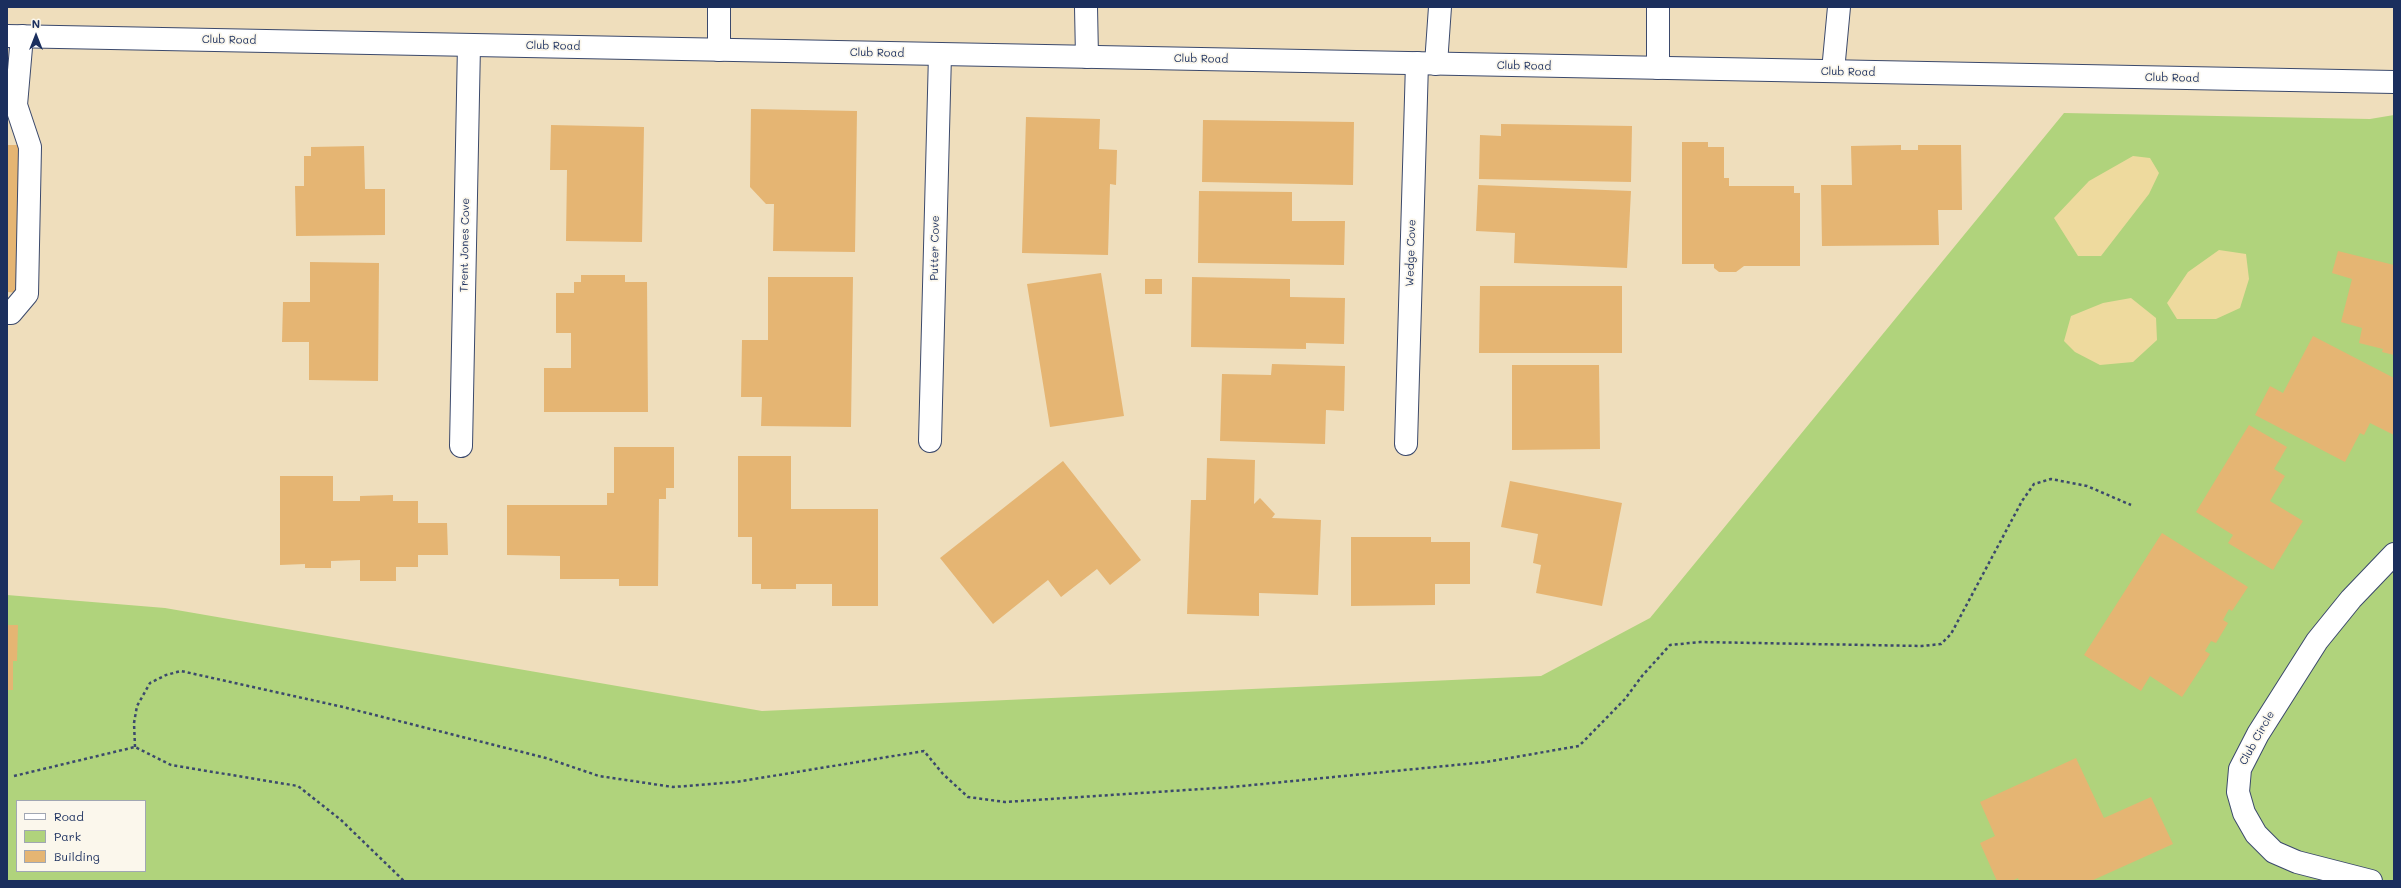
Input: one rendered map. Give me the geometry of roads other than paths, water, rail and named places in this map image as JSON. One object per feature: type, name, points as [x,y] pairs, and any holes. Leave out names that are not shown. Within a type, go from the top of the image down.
[{"type":"street","points":[[719,7],[719,50]]},
{"type":"street","points":[[1086,7],[1087,57]]},
{"type":"street","name":"Wedge Cove","points":[[1406,444],[1426,63],[1440,7]]},
{"type":"street","points":[[1658,7],[1658,68]]},
{"type":"street","points":[[1833,71],[1839,7]]},
{"type":"street","points":[[7,313],[11,313],[27,294],[30,147],[16,104],[15,36]]},
{"type":"street","name":"Club Road","points":[[15,36],[2394,82]]},
{"type":"street","name":"Trent Jones Cove","points":[[460,446],[469,45]]},
{"type":"street","name":"Putter Cove","points":[[930,441],[940,54]]},
{"type":"street","name":"Club Circle","points":[[2371,881],[2297,862],[2274,852],[2256,834],[2244,813],[2238,792],[2240,769],[2258,734],[2316,641],[2351,599],[2394,554]]}]
